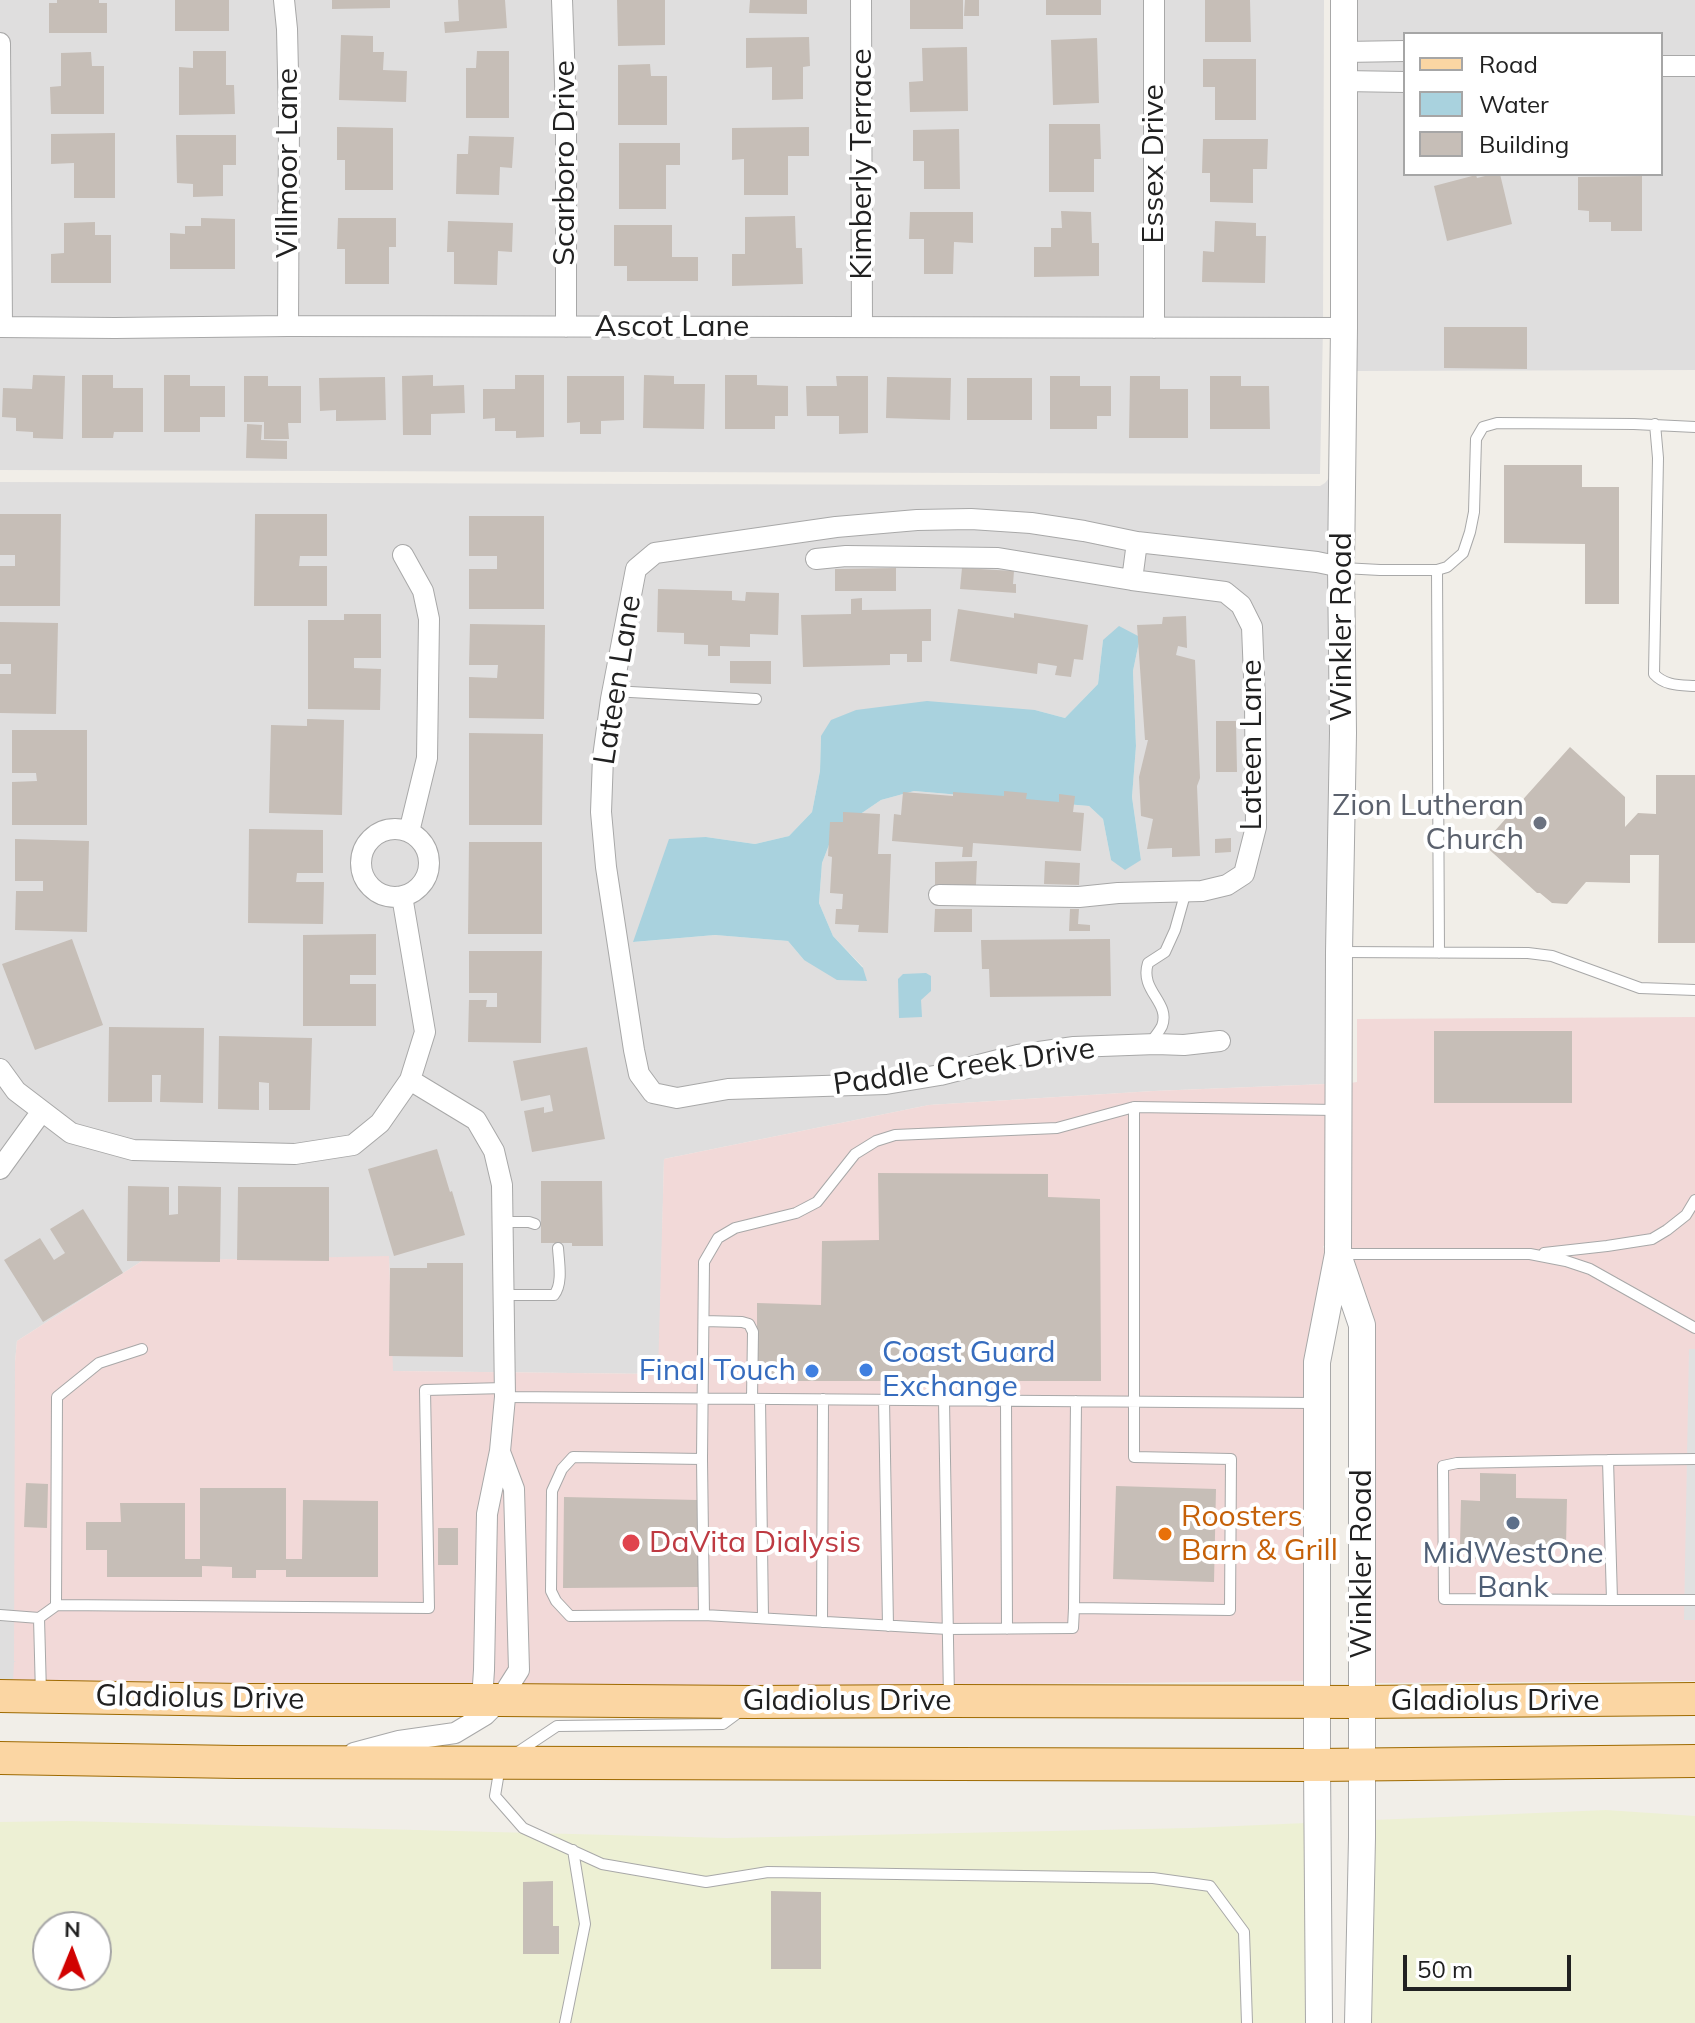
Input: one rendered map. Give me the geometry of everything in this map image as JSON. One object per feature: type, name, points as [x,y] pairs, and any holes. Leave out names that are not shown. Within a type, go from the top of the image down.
[{"type":"main road","name":"Gladiolus Drive","points":[[0,1696],[751,1702],[1695,1699]]},
{"type":"main road","name":"Gladiolus Drive","points":[[0,1758],[501,1764],[1362,1765],[1695,1761]]},
{"type":"street","name":"Villmoor Lane","points":[[284,0],[289,116],[288,326]]},
{"type":"street","name":"Scarboro Drive","points":[[562,0],[566,109],[566,327]]},
{"type":"street","name":"Kimberly Terrace","points":[[861,0],[862,327]]},
{"type":"street","name":"Essex Drive","points":[[1154,0],[1154,328]]},
{"type":"street","name":"Winkler Road","points":[[1319,2023],[1317,1362],[1338,1254],[1343,733],[1344,0]]},
{"type":"street","points":[[0,43],[1,327]]},
{"type":"street","points":[[1344,52],[1403,51]]},
{"type":"street","points":[[1663,66],[1695,66]]},
{"type":"street","points":[[1343,81],[1403,82]]},
{"type":"street","name":"Ascot Lane","points":[[1,327],[1344,328]]},
{"type":"street","points":[[948,557],[951,519]]},
{"type":"street","name":"Lateen Lane","points":[[708,1092],[677,1098],[653,1093],[639,1074],[608,882],[601,812],[603,757],[636,569],[655,553],[836,527],[951,519],[1031,523],[1137,542],[1341,567]]},
{"type":"street","points":[[816,559],[846,556],[998,558],[1132,580],[1137,542]]},
{"type":"street","points":[[403,555],[423,591],[429,619],[427,758],[409,832]]},
{"type":"street","name":"Lateen Lane","points":[[939,895],[1079,897],[1202,891],[1227,885],[1244,874],[1256,827],[1252,627],[1241,605],[1225,592],[1132,580]]},
{"type":"street","points":[[398,830],[409,832],[426,849],[429,860],[427,874],[413,892],[390,897],[370,886],[364,876],[361,865],[363,852],[378,834],[398,830]]},
{"type":"street","points":[[0,1069],[16,1091],[71,1133],[133,1150],[295,1154],[353,1145],[380,1123],[410,1080],[425,1032],[402,896]]},
{"type":"street","name":"Paddle Creek Drive","points":[[708,1092],[886,1084],[940,1075],[1018,1055],[1074,1047],[1184,1045],[1220,1041]]},
{"type":"street","points":[[410,1080],[476,1120],[494,1151],[502,1185],[505,1392],[500,1451],[487,1514],[484,1670],[491,1700]]},
{"type":"street","points":[[0,1169],[42,1111]]},
{"type":"street","name":"Winkler Road","points":[[1338,1254],[1362,1325],[1362,1765],[1358,2023]]},
{"type":"street","points":[[315,1763],[399,1741],[455,1733],[485,1715],[491,1700],[519,1670],[514,1489],[500,1451]]},
{"type":"lane","points":[[1341,567],[1437,570],[1447,567],[1463,553],[1474,512],[1476,439],[1483,427],[1497,423],[1695,427]]},
{"type":"lane","points":[[1655,424],[1658,458],[1654,674],[1660,681],[1695,686]]},
{"type":"lane","points":[[1437,570],[1439,953]]},
{"type":"lane","points":[[613,691],[756,699]]},
{"type":"lane","points":[[1150,1044],[1161,1028],[1164,1015],[1145,974],[1148,963],[1165,952],[1186,891]]},
{"type":"lane","points":[[1339,952],[1528,953],[1552,956],[1640,988],[1695,990]]},
{"type":"lane","points":[[704,1615],[704,1262],[718,1238],[735,1228],[796,1213],[817,1202],[855,1154],[876,1141],[895,1135],[1057,1128],[1134,1107],[1338,1110]]},
{"type":"lane","points":[[1074,1608],[1230,1610],[1231,1459],[1134,1457],[1134,1107]]},
{"type":"lane","points":[[1338,1254],[1530,1254],[1607,1246],[1652,1239],[1686,1215],[1695,1200]]},
{"type":"lane","points":[[502,1222],[535,1224]]},
{"type":"lane","points":[[503,1295],[554,1295],[558,1292],[558,1248]]},
{"type":"lane","points":[[1530,1254],[1590,1269],[1695,1328]]},
{"type":"lane","points":[[704,1321],[742,1322],[749,1324],[753,1332],[763,1618]]},
{"type":"lane","points":[[56,1606],[57,1397],[99,1363],[142,1349]]},
{"type":"lane","points":[[0,1615],[39,1618],[56,1606],[429,1608],[425,1390],[756,1399],[1318,1403]]},
{"type":"lane","points":[[822,1622],[823,1399]]},
{"type":"lane","points":[[884,1399],[888,1626]]},
{"type":"lane","points":[[944,1400],[949,1701]]},
{"type":"lane","points":[[1006,1400],[1007,1629]]},
{"type":"lane","points":[[702,1459],[573,1457],[562,1469],[552,1491],[551,1591],[570,1616],[704,1615],[948,1629],[1073,1628],[1076,1401]]},
{"type":"lane","points":[[1695,1459],[1457,1463],[1443,1466],[1444,1599],[1695,1600]]},
{"type":"lane","points":[[1608,1460],[1612,1600]]},
{"type":"lane","points":[[39,1618],[41,1696]]},
{"type":"lane","points":[[751,1702],[723,1724],[557,1726],[501,1764],[495,1796],[523,1828],[602,1864],[706,1882],[768,1872],[1153,1878],[1210,1886],[1244,1932],[1247,2023]]},
{"type":"lane","points":[[565,2023],[585,1924],[573,1850]]},
{"type":"shaded area","points":[[0,0],[1324,0],[1320,474],[0,470]]},
{"type":"shaded area","points":[[1356,0],[1695,0],[1695,370],[1357,371]]},
{"type":"shaded area","points":[[1329,478],[1331,733],[1326,1084],[929,1105],[664,1159],[659,1374],[392,1371],[389,1257],[142,1261],[17,1341],[18,1660],[13,1683],[0,1683],[0,482],[1320,486]],"holes":[[[1140,637],[1133,671],[1136,746],[1132,797],[1141,860],[1111,860],[1103,819],[1089,806],[914,791],[881,800],[834,832],[822,863],[819,903],[833,936],[863,967],[804,960],[788,941],[715,935],[634,942],[706,837],[755,844],[789,836],[812,812],[820,771],[821,736],[1035,710],[1065,718],[1098,684],[1103,640]]]},
{"type":"shaded area","points":[[1695,1017],[1695,1681],[1373,1683],[1350,1253],[1350,1083],[1357,1082],[1357,1019]]},
{"type":"shaded area","points":[[1326,1084],[1327,1245],[1323,1246],[1326,1255],[1308,1349],[1305,1350],[1304,1371],[1306,1681],[659,1688],[13,1683],[16,1661],[17,1341],[142,1261],[389,1256],[393,1371],[658,1374],[664,1159],[929,1105]]},
{"type":"shaded area","points":[[1689,1349],[1695,1349],[1695,1620],[1684,1620]]},
{"type":"green space","points":[[1606,1810],[1695,1816],[1695,2023],[1370,2023],[1374,1820]]},
{"type":"green space","points":[[68,1821],[727,1838],[1306,1823],[1308,2023],[0,2023],[0,1822]]},
{"type":"water","points":[[1119,626],[1140,637],[1133,671],[1136,746],[1132,797],[1141,860],[1125,870],[1111,860],[1103,819],[1089,806],[914,791],[881,800],[834,832],[822,863],[819,903],[833,936],[863,968],[867,981],[837,980],[804,960],[788,941],[715,935],[633,942],[669,839],[706,837],[755,844],[789,836],[812,812],[820,771],[821,736],[831,720],[856,710],[927,701],[1035,710],[1065,718],[1098,684],[1103,640]]},
{"type":"water","points":[[926,973],[931,976],[931,991],[921,1000],[922,1017],[899,1018],[898,979],[903,974]]},
{"type":"building","points":[[57,0],[99,0],[99,3],[107,3],[107,33],[49,33],[49,3],[57,3]]},
{"type":"building","points":[[175,0],[229,0],[229,31],[175,31]]},
{"type":"building","points":[[332,0],[390,0],[390,8],[332,9]]},
{"type":"building","points":[[458,0],[505,0],[507,28],[445,33],[444,22],[459,21]]},
{"type":"building","points":[[617,0],[665,0],[665,45],[618,46]]},
{"type":"building","points":[[750,0],[807,0],[807,14],[749,13]]},
{"type":"building","points":[[910,0],[963,0],[963,29],[910,29]]},
{"type":"building","points":[[965,0],[979,0],[979,16],[964,16]]},
{"type":"building","points":[[1046,0],[1101,0],[1101,15],[1046,15]]},
{"type":"building","points":[[1205,0],[1250,0],[1251,42],[1205,42]]},
{"type":"building","points":[[341,35],[373,36],[373,52],[384,52],[383,70],[407,71],[406,102],[339,100]]},
{"type":"building","points":[[809,37],[810,66],[803,67],[803,99],[772,100],[772,67],[746,68],[746,38]]},
{"type":"building","points":[[1097,38],[1099,103],[1053,105],[1051,40]]},
{"type":"building","points":[[967,47],[968,111],[910,112],[909,82],[923,81],[922,48]]},
{"type":"building","points":[[193,51],[226,51],[226,85],[234,85],[235,114],[179,115],[179,67],[193,68]]},
{"type":"building","points":[[477,51],[509,51],[509,118],[466,118],[466,68],[476,68]]},
{"type":"building","points":[[91,52],[92,66],[104,66],[104,114],[51,114],[50,87],[61,86],[61,53]]},
{"type":"building","points":[[1203,59],[1256,59],[1256,120],[1215,120],[1215,87],[1203,87]]},
{"type":"building","points":[[650,64],[651,76],[667,76],[667,125],[618,125],[618,65]]},
{"type":"building","points":[[1049,124],[1100,124],[1101,159],[1094,159],[1094,192],[1049,192]]},
{"type":"building","points":[[337,127],[393,128],[393,190],[345,190],[345,160],[337,160]]},
{"type":"building","points":[[809,127],[809,156],[788,156],[788,195],[744,195],[744,159],[732,160],[732,128]]},
{"type":"building","points":[[959,129],[960,189],[924,189],[924,161],[913,161],[913,130]]},
{"type":"building","points":[[115,133],[115,198],[74,198],[74,163],[51,164],[51,134]]},
{"type":"building","points":[[176,135],[236,135],[236,165],[223,165],[223,196],[193,197],[193,184],[177,183]]},
{"type":"building","points":[[469,136],[514,137],[512,168],[500,167],[499,195],[456,194],[457,154],[468,154]]},
{"type":"building","points":[[1203,139],[1268,139],[1267,169],[1253,169],[1253,203],[1210,202],[1210,173],[1202,173]]},
{"type":"building","points":[[619,143],[680,143],[680,165],[666,165],[666,209],[619,209]]},
{"type":"building","points":[[1472,176],[1500,176],[1512,224],[1447,241],[1434,186]]},
{"type":"building","points":[[1642,176],[1642,231],[1611,231],[1611,222],[1589,222],[1589,211],[1578,210],[1578,177]]},
{"type":"building","points":[[1061,211],[1091,212],[1092,243],[1099,243],[1099,276],[1034,277],[1034,247],[1051,247],[1051,228],[1062,228]]},
{"type":"building","points":[[910,212],[973,212],[973,243],[954,242],[953,274],[924,274],[924,239],[909,239]]},
{"type":"building","points":[[795,216],[796,248],[802,248],[803,284],[732,286],[732,254],[745,254],[745,217]]},
{"type":"building","points":[[201,218],[235,219],[235,269],[170,269],[170,233],[185,234],[185,226],[201,226]]},
{"type":"building","points":[[338,218],[396,218],[396,247],[389,247],[389,284],[345,284],[345,249],[337,249]]},
{"type":"building","points":[[448,221],[513,223],[512,252],[498,251],[497,285],[454,284],[454,252],[447,252]]},
{"type":"building","points":[[1215,221],[1256,223],[1256,236],[1266,236],[1265,283],[1202,282],[1203,251],[1214,252]]},
{"type":"building","points":[[95,222],[95,235],[111,235],[111,283],[51,283],[51,254],[64,253],[64,223]]},
{"type":"building","points":[[614,225],[672,225],[672,257],[698,257],[698,281],[627,281],[627,266],[614,266]]},
{"type":"building","points":[[1444,327],[1527,327],[1527,369],[1444,368]]},
{"type":"building","points":[[33,375],[65,376],[63,439],[33,438],[33,432],[16,431],[16,418],[2,417],[3,388],[32,389]]},
{"type":"building","points":[[82,375],[113,375],[113,388],[143,388],[143,432],[114,432],[113,438],[82,438]]},
{"type":"building","points":[[164,375],[190,375],[190,386],[225,386],[225,417],[200,417],[200,432],[164,432]]},
{"type":"building","points":[[433,375],[433,386],[464,385],[465,413],[431,414],[431,435],[403,435],[402,376]]},
{"type":"building","points":[[515,375],[544,375],[544,437],[516,438],[516,431],[495,431],[495,418],[483,419],[483,389],[515,389]]},
{"type":"building","points":[[644,375],[674,376],[674,384],[705,384],[704,429],[643,428]]},
{"type":"building","points":[[725,375],[757,375],[757,385],[788,386],[788,416],[775,416],[775,429],[725,429]]},
{"type":"building","points":[[244,376],[268,376],[268,386],[301,386],[301,423],[288,423],[289,439],[264,439],[264,422],[244,422]]},
{"type":"building","points":[[567,376],[624,376],[624,420],[601,421],[601,434],[580,434],[580,422],[567,423]]},
{"type":"building","points":[[836,376],[868,376],[868,433],[839,434],[839,416],[807,416],[806,386],[837,386]]},
{"type":"building","points":[[1050,376],[1080,376],[1080,386],[1111,386],[1111,416],[1097,416],[1097,429],[1050,429]]},
{"type":"building","points":[[1130,376],[1160,376],[1160,389],[1188,389],[1188,438],[1129,438]]},
{"type":"building","points":[[1210,376],[1241,376],[1241,386],[1269,386],[1270,429],[1210,429]]},
{"type":"building","points":[[385,377],[386,420],[336,421],[336,410],[320,411],[319,378]]},
{"type":"building","points":[[887,377],[951,378],[950,420],[886,418]]},
{"type":"building","points":[[967,378],[1032,378],[1032,420],[967,420]]},
{"type":"building","points":[[247,424],[262,425],[261,440],[287,441],[287,459],[246,458]]},
{"type":"building","points":[[1504,465],[1582,465],[1582,487],[1619,487],[1619,604],[1585,604],[1585,544],[1504,543]]},
{"type":"building","points":[[0,514],[61,514],[60,606],[0,606],[0,566],[15,566],[15,555],[0,555]]},
{"type":"building","points":[[255,514],[327,514],[327,556],[300,556],[299,566],[327,566],[327,606],[254,606]]},
{"type":"building","points":[[469,516],[544,516],[544,609],[469,609],[469,569],[497,569],[497,556],[469,556]]},
{"type":"building","points":[[896,568],[896,591],[835,591],[835,569]]},
{"type":"building","points":[[962,568],[1014,571],[1016,593],[960,589]]},
{"type":"building","points":[[658,589],[732,591],[732,600],[745,601],[746,592],[779,593],[778,635],[750,634],[750,647],[720,646],[720,656],[708,656],[708,645],[684,644],[684,633],[657,632]]},
{"type":"building","points":[[862,598],[862,610],[931,609],[931,641],[922,641],[922,662],[907,662],[907,654],[890,654],[890,665],[803,667],[801,615],[851,614],[851,599]]},
{"type":"building","points":[[958,609],[1014,618],[1014,613],[1088,625],[1083,660],[1074,659],[1071,677],[1055,675],[1057,666],[1038,663],[1037,674],[950,661]]},
{"type":"building","points":[[344,614],[381,614],[381,658],[354,658],[354,668],[381,669],[380,710],[308,709],[308,620],[344,620]]},
{"type":"building","points":[[1186,616],[1187,648],[1178,646],[1176,655],[1195,660],[1200,856],[1172,857],[1172,848],[1147,849],[1153,819],[1141,816],[1139,777],[1148,740],[1145,740],[1137,625],[1162,624],[1163,617]]},
{"type":"building","points":[[0,622],[58,623],[56,714],[0,713],[0,674],[11,674],[11,664],[0,664]]},
{"type":"building","points":[[470,624],[545,625],[544,719],[469,718],[469,677],[497,678],[498,665],[469,665]]},
{"type":"building","points":[[730,661],[771,661],[771,684],[730,683]]},
{"type":"building","points":[[307,719],[344,720],[342,815],[269,813],[271,725],[307,726]]},
{"type":"building","points":[[1216,721],[1236,721],[1237,772],[1216,772]]},
{"type":"building","points":[[12,730],[87,730],[87,825],[12,825],[12,782],[37,781],[36,773],[12,773]]},
{"type":"building","points":[[469,733],[543,734],[542,825],[469,825]]},
{"type":"building","points":[[1570,747],[1625,797],[1625,827],[1638,813],[1656,814],[1656,775],[1695,775],[1695,943],[1658,943],[1659,855],[1630,855],[1630,883],[1586,882],[1567,904],[1552,903],[1537,893],[1483,844]]},
{"type":"building","points":[[1004,791],[1027,793],[1026,799],[1059,802],[1059,794],[1075,796],[1073,812],[1084,813],[1081,851],[973,843],[972,857],[962,857],[963,847],[892,841],[894,814],[901,815],[903,792],[1004,796]]},
{"type":"building","points":[[843,812],[880,814],[878,854],[891,854],[888,933],[858,932],[859,925],[835,924],[836,909],[842,909],[843,894],[830,893],[830,822],[843,822]]},
{"type":"building","points":[[249,829],[323,830],[323,873],[297,873],[296,882],[324,882],[323,924],[248,923]]},
{"type":"building","points":[[1231,838],[1231,852],[1215,853],[1215,839]]},
{"type":"building","points":[[15,839],[89,841],[87,932],[15,930],[16,891],[43,891],[43,881],[15,881]]},
{"type":"building","points":[[469,842],[542,842],[542,934],[468,934]]},
{"type":"building","points":[[977,861],[976,885],[935,885],[935,862]]},
{"type":"building","points":[[1045,861],[1080,863],[1079,885],[1044,884]]},
{"type":"building","points":[[935,909],[972,909],[972,932],[934,932]]},
{"type":"building","points":[[1070,909],[1079,909],[1078,924],[1090,925],[1090,931],[1069,931]]},
{"type":"building","points":[[376,934],[376,975],[350,975],[350,984],[376,984],[376,1026],[303,1026],[303,935]]},
{"type":"building","points":[[72,939],[103,1025],[35,1050],[2,964]]},
{"type":"building","points":[[1110,939],[1111,996],[990,997],[989,969],[982,969],[981,940]]},
{"type":"building","points":[[469,951],[542,951],[541,1043],[468,1042],[469,1000],[487,1000],[486,1007],[497,1007],[497,993],[469,993]]},
{"type":"building","points":[[109,1027],[204,1028],[203,1103],[160,1102],[161,1075],[152,1075],[152,1102],[108,1102]]},
{"type":"building","points":[[1434,1031],[1572,1031],[1572,1103],[1434,1103]]},
{"type":"building","points":[[219,1036],[312,1038],[310,1110],[269,1110],[269,1083],[259,1082],[259,1110],[218,1109]]},
{"type":"building","points":[[587,1047],[605,1139],[532,1152],[524,1111],[544,1107],[544,1113],[553,1111],[550,1095],[521,1101],[513,1061]]},
{"type":"building","points":[[437,1149],[465,1235],[394,1256],[368,1169]]},
{"type":"building","points":[[878,1173],[1048,1174],[1048,1197],[1100,1199],[1101,1381],[757,1381],[757,1303],[821,1305],[822,1241],[879,1240]]},
{"type":"building","points":[[541,1181],[602,1181],[603,1246],[541,1243]]},
{"type":"building","points":[[128,1186],[169,1187],[169,1215],[178,1214],[178,1186],[221,1187],[220,1262],[127,1261]]},
{"type":"building","points":[[238,1187],[329,1187],[329,1261],[237,1260]]},
{"type":"building","points":[[83,1209],[123,1273],[43,1322],[4,1260],[40,1238],[54,1260],[65,1253],[50,1229]]},
{"type":"building","points":[[427,1263],[463,1263],[463,1357],[389,1356],[390,1268],[427,1268]]},
{"type":"building","name":"MidWestOne Bank","points":[[1480,1473],[1516,1474],[1516,1498],[1567,1499],[1566,1546],[1543,1545],[1543,1560],[1474,1559],[1474,1545],[1460,1545],[1461,1500],[1480,1501]]},
{"type":"building","points":[[26,1483],[48,1484],[47,1528],[24,1527]]},
{"type":"building","name":"Roosters Barn & Grill","points":[[1116,1486],[1216,1489],[1214,1582],[1113,1579]]},
{"type":"building","points":[[200,1488],[286,1488],[286,1559],[302,1559],[303,1500],[378,1501],[378,1577],[286,1577],[286,1570],[256,1570],[256,1578],[232,1578],[232,1567],[202,1566],[202,1577],[107,1577],[107,1550],[86,1550],[86,1522],[121,1522],[120,1503],[185,1503],[185,1559],[200,1559]]},
{"type":"building","name":"DaVita Dialysis","points":[[564,1497],[698,1500],[698,1587],[563,1588]]},
{"type":"building","points":[[438,1528],[458,1528],[458,1565],[438,1565]]},
{"type":"building","points":[[553,1881],[553,1926],[559,1926],[559,1954],[523,1954],[523,1882]]},
{"type":"building","points":[[771,1891],[821,1892],[821,1969],[771,1969]]},
{"type":"place","name":"Zion Lutheran Church","points":[[1540,823]]},
{"type":"place","name":"Coast Guard Exchange","points":[[866,1370]]},
{"type":"place","name":"Final Touch","points":[[812,1371]]},
{"type":"place","name":"MidWestOne Bank","points":[[1513,1523]]},
{"type":"place","name":"Roosters Barn & Grill","points":[[1165,1534]]},
{"type":"place","name":"DaVita Dialysis","points":[[631,1543]]}]
